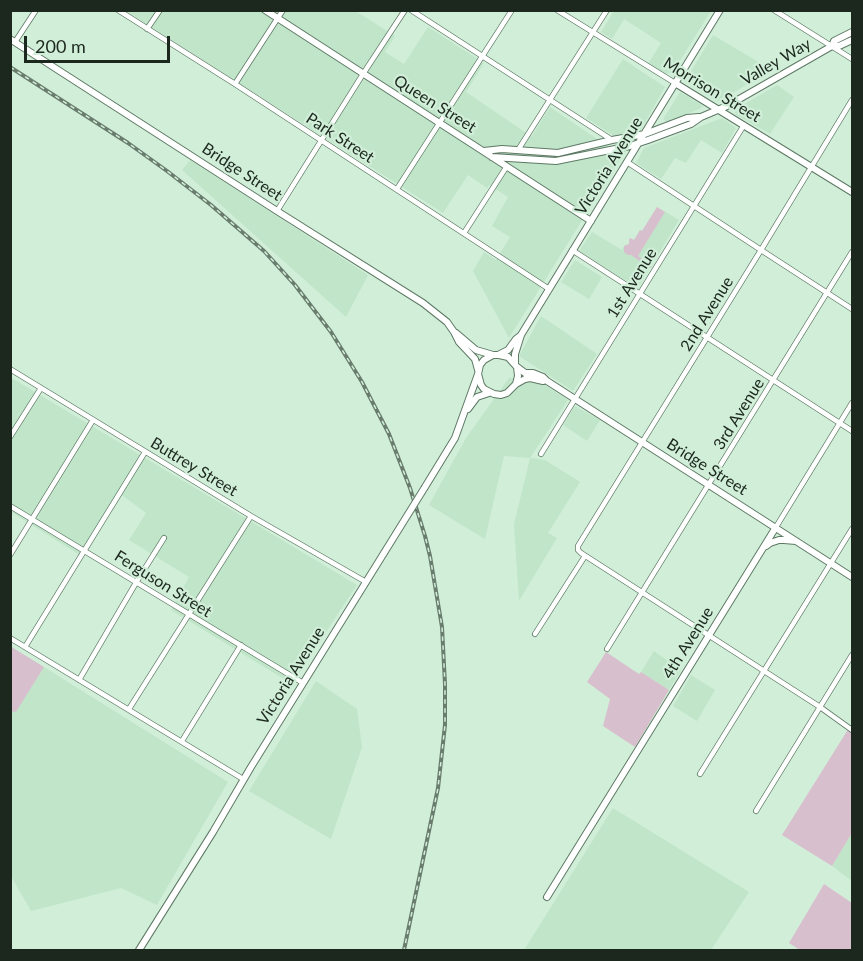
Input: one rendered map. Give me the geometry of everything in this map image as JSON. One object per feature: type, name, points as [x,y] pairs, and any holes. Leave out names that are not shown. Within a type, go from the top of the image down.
[{"type":"main road","name":"Queen Street","points":[[265,10],[591,221]]},
{"type":"main road","name":"Victoria Avenue","points":[[516,366],[515,354],[521,335],[720,10]]},
{"type":"main road","name":"Valley Way","points":[[832,46],[834,41],[852,32]]},
{"type":"main road","name":"Bridge Street","points":[[13,40],[423,303],[471,347],[480,352],[496,355]]},
{"type":"main road","name":"Valley Way","points":[[492,157],[556,161],[639,143],[691,124],[832,46],[839,46],[852,40]]},
{"type":"main road","name":"Morrison Street","points":[[675,83],[852,192]]},
{"type":"main road","name":"Valley Way","points":[[483,151],[502,149],[558,153],[645,134],[687,118],[701,117]]},
{"type":"main road","points":[[620,147],[627,162]]},
{"type":"main road","name":"Bridge Street","points":[[454,332],[459,342],[475,358],[478,372]]},
{"type":"main road","name":"Victoria Avenue","points":[[496,355],[508,350],[521,335]]},
{"type":"main road","points":[[516,384],[518,376],[516,366],[508,357],[496,355],[484,360],[478,372],[480,385],[489,393],[507,393],[516,384],[530,378],[547,381]]},
{"type":"main road","name":"Bridge Street","points":[[516,366],[525,373],[539,375],[852,577]]},
{"type":"main road","name":"Victoria Avenue","points":[[139,951],[455,438],[478,372]]},
{"type":"main road","name":"Victoria Avenue","points":[[464,415],[477,397],[489,393]]},
{"type":"main road","name":"4th Avenue","points":[[547,897],[776,527]]},
{"type":"main road","points":[[761,551],[770,543],[779,540],[799,542]]},
{"type":"street","points":[[13,40],[36,10]]},
{"type":"street","name":"Park Street","points":[[118,10],[549,289]]},
{"type":"street","points":[[147,29],[160,10]]},
{"type":"street","points":[[235,84],[283,10]]},
{"type":"street","points":[[277,211],[405,10]]},
{"type":"street","points":[[411,10],[612,140]]},
{"type":"street","points":[[397,189],[512,10]]},
{"type":"street","name":"Morrison Street","points":[[557,10],[675,83]]},
{"type":"street","points":[[518,150],[607,10]]},
{"type":"street","points":[[774,10],[852,58]]},
{"type":"street","name":"2nd Avenue","points":[[585,556],[578,550],[580,540],[852,100]]},
{"type":"street","name":"1st Avenue","points":[[541,454],[744,125]]},
{"type":"street","points":[[627,162],[852,309]]},
{"type":"street","points":[[464,233],[507,166]]},
{"type":"street","points":[[572,250],[852,431]]},
{"type":"street","name":"3rd Avenue","points":[[607,649],[852,252]]},
{"type":"street","name":"Buttrey Street","points":[[10,369],[251,516],[366,582]]},
{"type":"street","points":[[10,437],[41,388]]},
{"type":"street","name":"4th Avenue","points":[[776,527],[852,403]]},
{"type":"street","points":[[10,555],[93,420]]},
{"type":"street","points":[[25,647],[146,452]]},
{"type":"street","name":"Ferguson Street","points":[[10,506],[303,683]]},
{"type":"street","points":[[129,709],[251,516]]},
{"type":"street","points":[[700,774],[852,529]]},
{"type":"street","points":[[79,680],[164,538]]},
{"type":"street","points":[[535,634],[585,556],[765,671],[852,730]]},
{"type":"street","points":[[10,638],[243,779]]},
{"type":"street","points":[[182,741],[241,645]]},
{"type":"street","points":[[756,811],[852,655]]},
{"type":"shaded area","points":[[126,11],[358,11],[395,36],[385,52],[404,64],[428,27],[484,63],[466,92],[525,132],[532,136],[550,107],[622,156],[509,338],[473,271],[484,252],[496,260],[510,237],[492,226],[508,197],[489,185],[487,188],[468,175],[443,213]]},
{"type":"shaded area","points":[[614,11],[711,11],[673,72],[665,74],[648,64],[661,43],[624,19],[612,39],[601,32]]},
{"type":"shaded area","points":[[713,35],[772,70],[717,102],[685,81]]},
{"type":"shaded area","points":[[623,59],[665,87],[640,131],[614,136],[586,118]]},
{"type":"shaded area","points":[[777,85],[794,97],[770,134],[735,114],[736,109]]},
{"type":"shaded area","points":[[680,92],[703,106],[667,122],[663,119]]},
{"type":"shaded area","points":[[722,118],[736,128],[722,153],[701,140],[686,163],[675,158],[661,179],[636,163],[644,148]]},
{"type":"shaded area","points":[[190,160],[368,275],[346,317],[182,170]]},
{"type":"shaded area","points":[[657,207],[679,220],[638,288],[579,251],[592,232],[622,250],[629,244],[630,238],[634,240],[640,230],[642,231]]},
{"type":"shaded area","points":[[657,207],[665,212],[638,256],[652,266],[650,268],[624,252],[624,246],[629,244],[630,238],[634,240],[640,230],[642,231]]},
{"type":"shaded area","points":[[575,260],[602,277],[589,299],[561,282]]},
{"type":"shaded area","points":[[541,316],[597,354],[573,391],[519,356]]},
{"type":"shaded area","points":[[10,377],[357,585],[292,684],[171,610],[189,577],[129,540],[146,513],[122,495],[83,557],[11,512]]},
{"type":"shaded area","points":[[509,378],[537,380],[568,400],[530,458],[504,456],[485,539],[429,505],[466,438]]},
{"type":"shaded area","points":[[575,406],[600,420],[587,441],[563,425]]},
{"type":"shaded area","points":[[530,458],[545,460],[580,482],[548,533],[557,538],[519,601],[514,524]]},
{"type":"shaded area","points":[[10,646],[44,667],[16,712],[11,711]]},
{"type":"shaded area","points":[[654,651],[681,670],[669,690],[641,672]]},
{"type":"shaded area","points":[[606,652],[669,690],[635,747],[603,726],[610,699],[587,682]]},
{"type":"shaded area","points":[[44,667],[228,782],[157,905],[121,888],[31,911],[11,876],[10,711],[16,711]]},
{"type":"shaded area","points":[[691,675],[715,690],[697,721],[673,706]]},
{"type":"shaded area","points":[[316,681],[357,709],[362,747],[331,839],[249,791]]},
{"type":"shaded area","points":[[852,723],[852,833],[832,866],[782,835]]},
{"type":"shaded area","points":[[613,808],[749,892],[711,950],[524,950]]},
{"type":"shaded area","points":[[852,833],[852,881],[832,866]]},
{"type":"shaded area","points":[[824,884],[852,903],[852,950],[800,950],[789,943]]},
{"type":"railway","points":[[10,67],[128,143],[167,171],[264,251],[295,285],[331,332],[362,382],[389,434],[410,488],[430,556],[442,627],[445,684],[445,725],[438,788],[404,950]]}]
